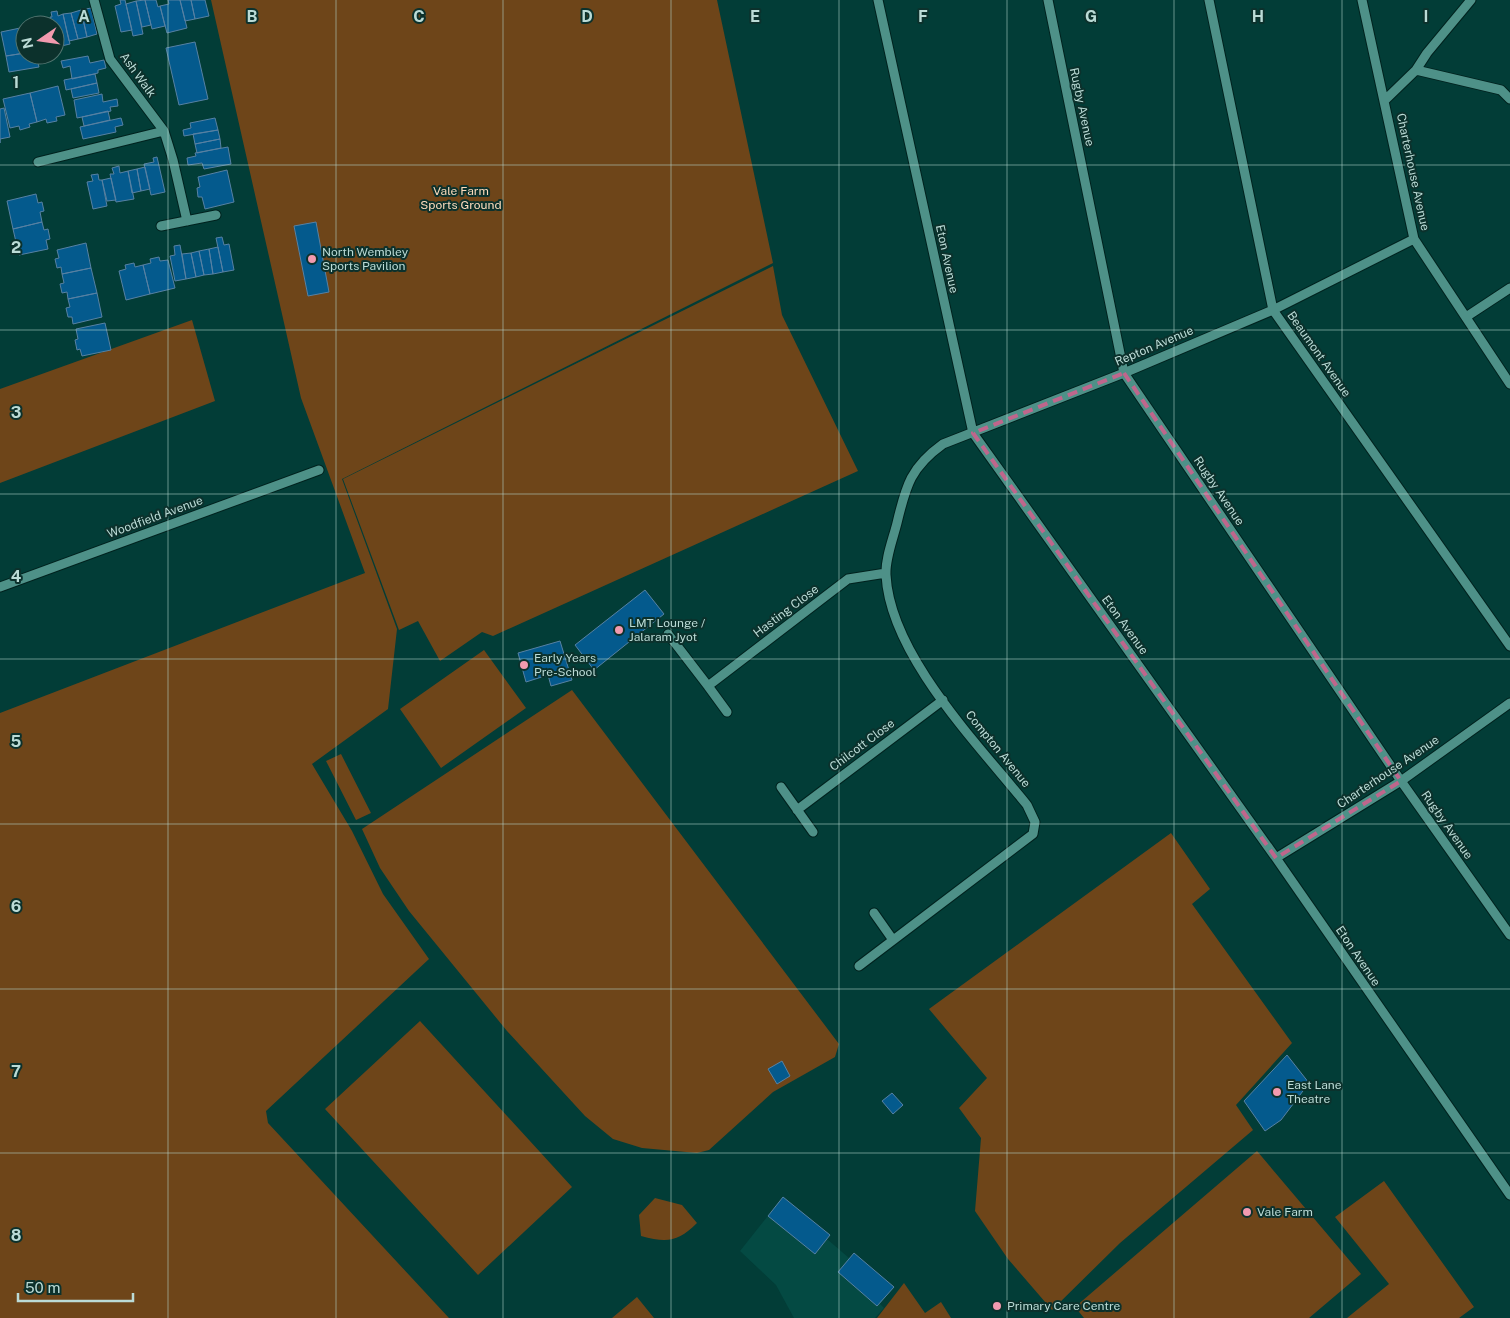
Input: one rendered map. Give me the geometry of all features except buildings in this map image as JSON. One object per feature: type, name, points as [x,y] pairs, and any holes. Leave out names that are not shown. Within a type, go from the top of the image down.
[{"type":"street","name":"Ash Walk","points":[[94,0],[110,59],[164,131],[173,160],[187,221]]},
{"type":"street","name":"Eton Avenue","points":[[878,0],[973,433],[1276,858],[1510,1195]]},
{"type":"street","name":"Rugby Avenue","points":[[1048,0],[1124,373],[1401,781],[1510,935]]},
{"type":"street","name":"Beaumont Avenue","points":[[1209,0],[1273,310],[1510,646]]},
{"type":"street","name":"Charterhouse Avenue","points":[[1362,0],[1414,240],[1510,384]]},
{"type":"street","points":[[1384,101],[1416,70],[1471,0]]},
{"type":"street","points":[[1416,70],[1501,90],[1510,98]]},
{"type":"street","points":[[38,162],[164,131]]},
{"type":"street","points":[[161,226],[216,215]]},
{"type":"street","name":"Repton Avenue","points":[[910,479],[924,458],[943,444],[1124,373],[1273,310],[1414,240]]},
{"type":"street","points":[[1466,317],[1510,288]]},
{"type":"street","name":"Woodfield Avenue","points":[[0,587],[319,470]]},
{"type":"street","name":"Compton Avenue","points":[[859,966],[1033,834],[1035,822],[1027,805],[943,700],[904,640],[889,602],[886,573],[910,479]]},
{"type":"street","name":"Hasting Close","points":[[708,686],[848,579],[886,573]]},
{"type":"street","points":[[668,634],[727,712]]},
{"type":"street","name":"Chilcott Close","points":[[797,810],[943,700]]},
{"type":"street","name":"Charterhouse Avenue","points":[[1276,858],[1401,781],[1510,703]]},
{"type":"street","points":[[781,787],[813,832]]},
{"type":"street","points":[[874,913],[893,940]]},
{"type":"highlighted area","points":[[1124,373],[1401,781],[1276,858],[973,433]]},
{"type":"shaded area","points":[[783,1197],[830,1235],[827,1239],[849,1258],[894,1287],[880,1304],[884,1308],[875,1318],[794,1318],[776,1285],[740,1251]]},
{"type":"green space","name":"Vale Farm Sports Ground","points":[[211,0],[717,0],[773,263],[342,479],[397,629],[388,709],[312,764],[352,831],[383,894],[429,959],[266,1111],[268,1123],[449,1318],[0,1318],[0,713],[365,573],[301,398]]},
{"type":"green space","points":[[773,266],[782,315],[858,471],[493,636],[482,632],[440,661],[418,621],[399,630],[343,479]]},
{"type":"green space","points":[[192,320],[215,401],[0,483],[0,389]]},
{"type":"green space","points":[[484,650],[526,708],[441,768],[400,709]]},
{"type":"green space","points":[[572,690],[839,1044],[835,1057],[773,1092],[709,1150],[697,1153],[642,1148],[613,1139],[585,1116],[507,1031],[409,911],[380,868],[362,829]]},
{"type":"green space","points":[[341,754],[371,813],[356,820],[326,761]]},
{"type":"green space","points":[[1171,833],[1210,889],[1192,904],[1292,1043],[1236,1105],[1253,1130],[1120,1243],[1052,1310],[1008,1259],[975,1211],[981,1138],[959,1108],[987,1078],[929,1009]]},
{"type":"green space","points":[[420,1021],[572,1187],[478,1275],[325,1109]]},
{"type":"green space","name":"Vale Farm","points":[[1257,1151],[1361,1274],[1309,1318],[1084,1318],[1075,1307]]},
{"type":"green space","points":[[1384,1181],[1474,1307],[1459,1318],[1347,1318],[1389,1284],[1335,1217]]},
{"type":"green space","points":[[655,1198],[682,1205],[697,1223],[684,1234],[672,1239],[658,1240],[641,1236],[639,1215]]},
{"type":"green space","points":[[904,1283],[925,1313],[941,1302],[951,1318],[877,1318]]},
{"type":"green space","points":[[637,1297],[654,1318],[612,1318]]},
{"type":"place","name":"North Wembley Sports Pavilion","points":[[312,259]]},
{"type":"place","name":"LMT Lounge / Jalaram Jyot","points":[[619,630]]},
{"type":"place","name":"Early Years Pre-School","points":[[524,665]]},
{"type":"place","name":"East Lane Theatre","points":[[1277,1092]]},
{"type":"place","name":"Vale Farm","points":[[1247,1212]]},
{"type":"place","name":"Primary Care Centre","points":[[997,1306]]}]
